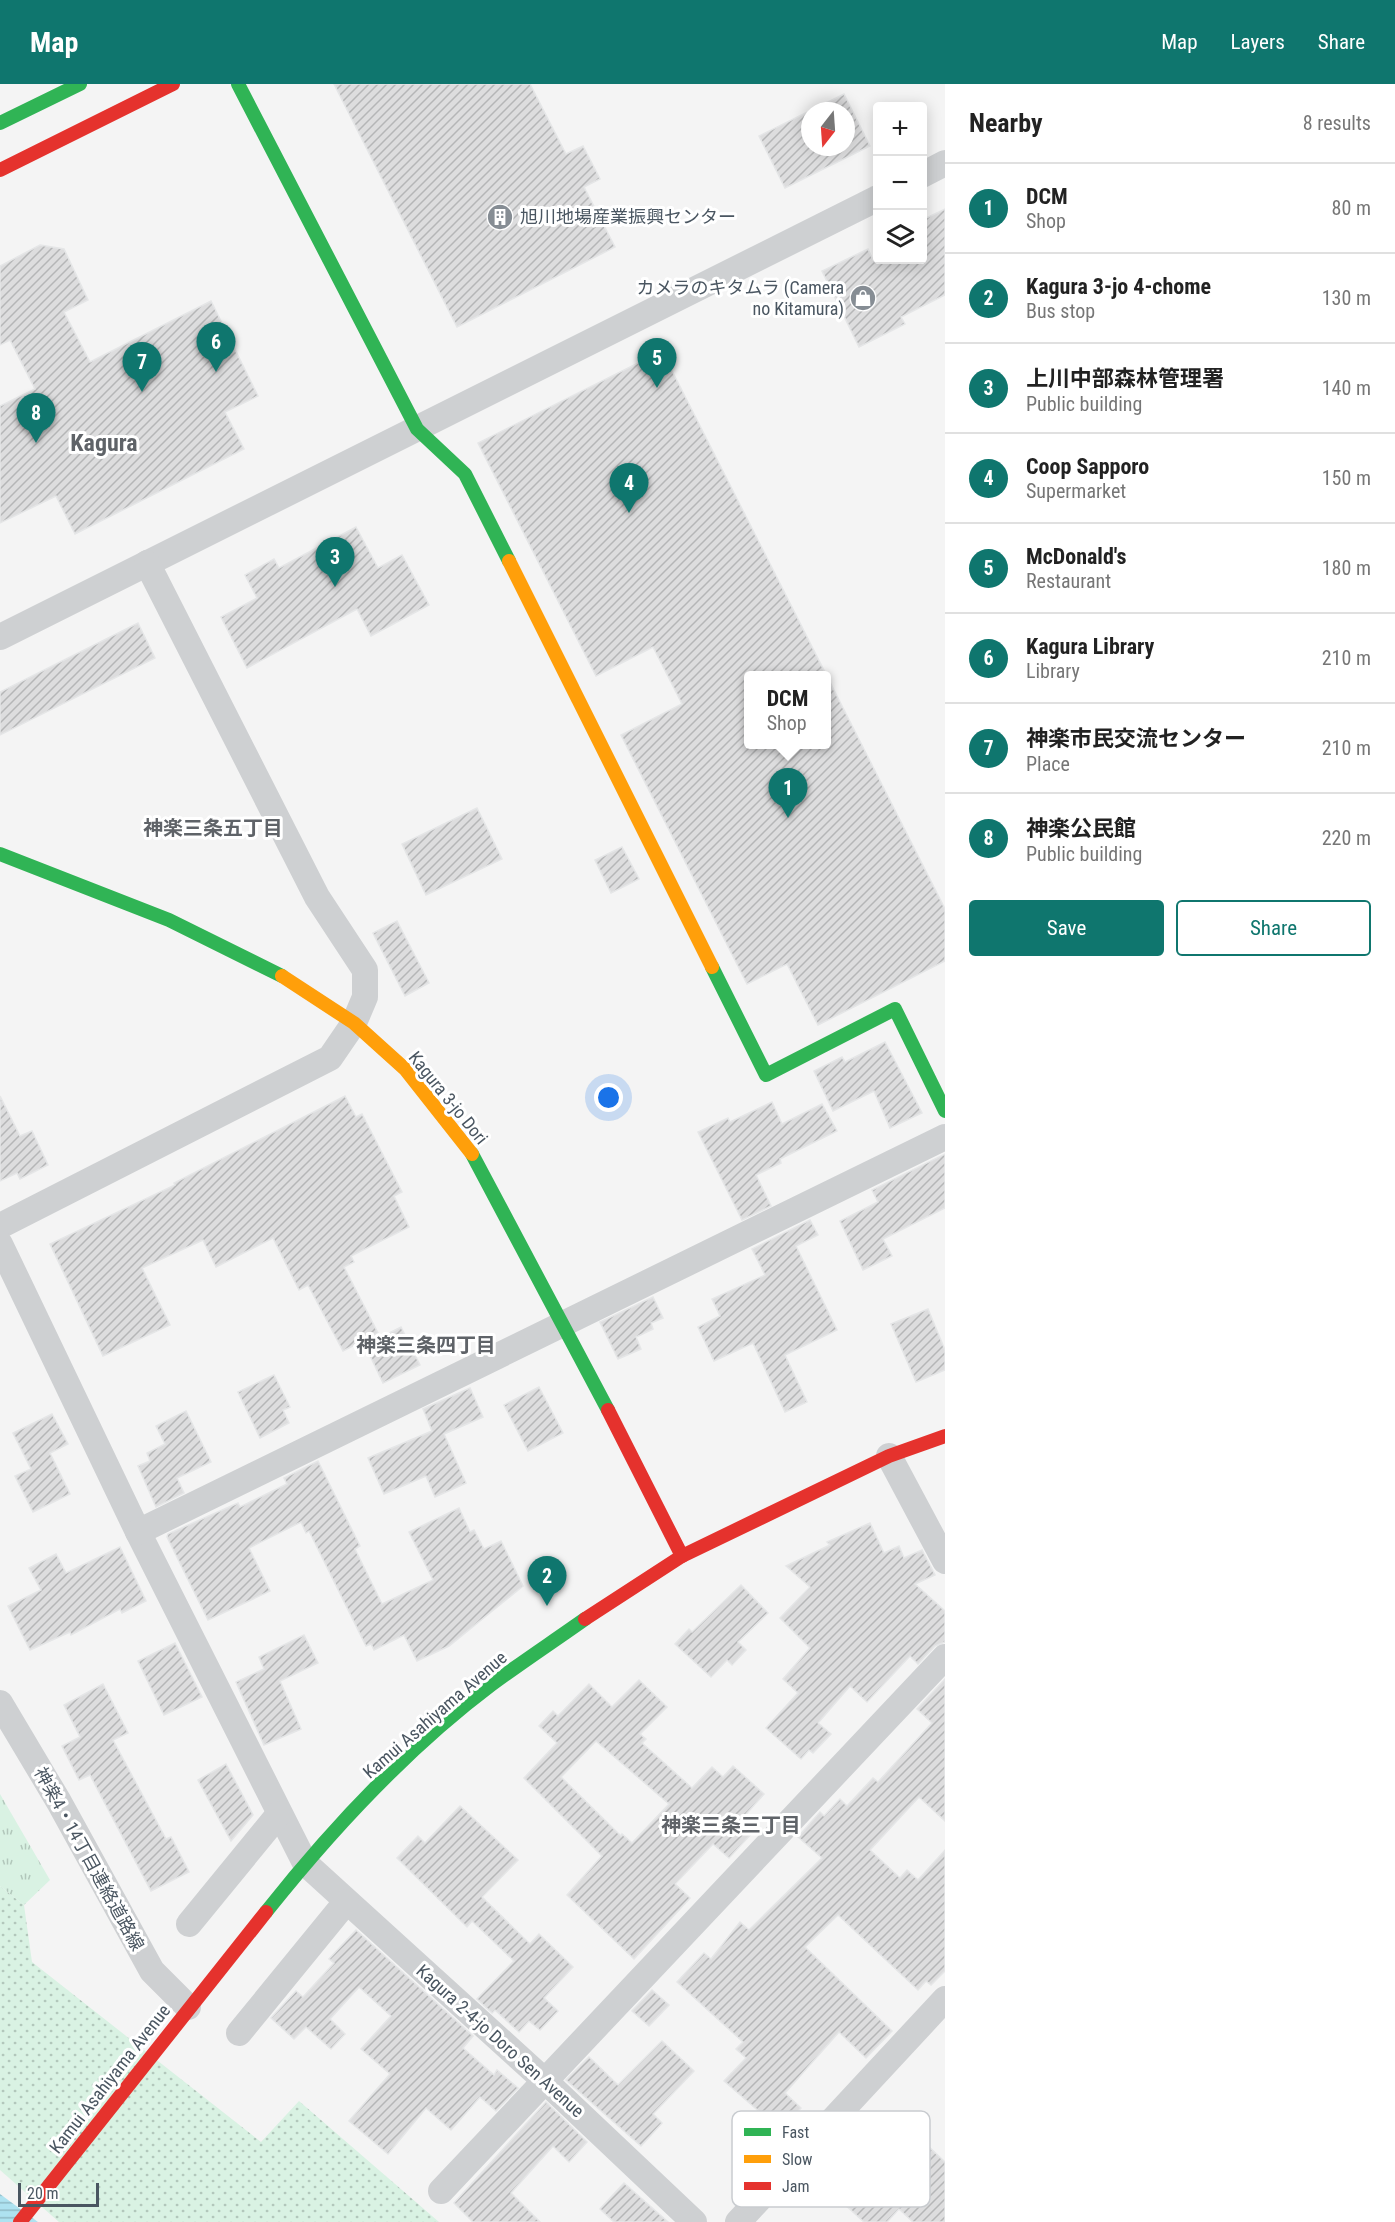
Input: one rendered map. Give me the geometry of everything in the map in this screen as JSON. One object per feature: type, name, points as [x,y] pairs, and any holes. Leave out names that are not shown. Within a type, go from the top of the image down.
[{"type":"main road","points":[[0,123],[80,84]]},
{"type":"main road","points":[[0,170],[173,84]]},
{"type":"main road","points":[[238,84],[417,429],[465,474],[766,1075],[895,1009],[945,1111]]},
{"type":"main road","name":"Kagura 3-jo Dori","points":[[0,854],[169,920],[225,945],[286,978],[354,1023],[405,1069],[472,1154],[564,1325],[682,1556]]},
{"type":"main road","name":"Kamui Asahiyama Avenue","points":[[20,2222],[165,2040],[188,2007],[305,1863],[393,1770],[490,1686],[633,1586],[682,1556],[889,1456],[945,1436]]},
{"type":"street","points":[[927,172],[945,163]]},
{"type":"street","points":[[0,637],[873,201]]},
{"type":"street","points":[[0,1226],[330,1058],[354,1023],[365,997],[365,970],[317,897],[147,563]]},
{"type":"street","points":[[138,1532],[945,1137]]},
{"type":"street","name":"Kagura 2-4-jo Doro Sen Avenue","points":[[0,1244],[138,1532],[305,1863],[545,2081],[694,2222]]},
{"type":"street","points":[[889,1456],[945,1561]]},
{"type":"street","points":[[441,2191],[945,1657]]},
{"type":"street","name":"神楽4・14丁目連絡道路線","points":[[0,1703],[59,1802],[152,1971],[188,2007]]},
{"type":"street","points":[[189,1924],[279,1814]]},
{"type":"street","points":[[239,2033],[346,1902]]},
{"type":"street","points":[[841,2111],[945,1999]]},
{"type":"street","points":[[738,2222],[752,2207]]},
{"type":"green space","points":[[0,1794],[50,1880],[24,1905],[0,1886]]},
{"type":"green space","points":[[0,1886],[24,1905],[32,1962],[261,2142],[299,2101],[439,2222],[59,2222],[0,2170]]},
{"type":"water","points":[[0,2194],[38,2222],[0,2222]]},
{"type":"building","name":"旭川地場産業振興センター","points":[[334,84],[530,84],[566,154],[583,146],[600,179],[584,187],[615,247],[457,327]]},
{"type":"building","points":[[844,94],[848,102],[828,102]]},
{"type":"building","points":[[801,115],[801,156],[850,156],[785,188],[759,136]]},
{"type":"building","points":[[855,116],[870,146],[855,153]]},
{"type":"building","points":[[945,209],[945,295],[901,317],[905,324],[859,347],[822,271],[868,249],[873,264],[927,264],[927,218]]},
{"type":"building","points":[[40,245],[64,249],[88,300],[64,312],[90,362],[211,301],[258,396],[225,412],[244,449],[75,534],[56,496],[0,523],[0,406],[35,389],[10,340],[0,345],[0,266]]},
{"type":"building","points":[[662,351],[824,671],[744,671],[744,749],[831,749],[831,684],[945,909],[945,961],[818,1025],[787,964],[747,984],[621,735],[682,704],[653,647],[596,676],[478,443]]},
{"type":"building","points":[[356,527],[378,568],[402,555],[429,605],[371,636],[357,609],[247,668],[221,617],[257,598],[245,575],[274,559],[279,568]]},
{"type":"building","points":[[138,623],[155,658],[0,735],[0,692]]},
{"type":"building","points":[[477,808],[502,859],[426,895],[402,844]]},
{"type":"building","points":[[622,847],[639,879],[611,893],[595,860]]},
{"type":"building","points":[[397,921],[429,983],[405,996],[373,933]]},
{"type":"building","points":[[885,1042],[922,1113],[890,1128],[874,1091],[833,1111],[814,1071],[842,1057],[845,1062]]},
{"type":"building","points":[[0,1096],[20,1136],[32,1131],[48,1165],[20,1179],[17,1173],[0,1181]]},
{"type":"building","points":[[345,1096],[356,1117],[362,1114],[402,1192],[394,1196],[409,1227],[351,1256],[354,1262],[344,1267],[378,1333],[343,1351],[308,1285],[299,1290],[273,1238],[216,1267],[203,1240],[142,1268],[170,1325],[103,1356],[50,1244],[175,1185],[174,1183]]},
{"type":"building","points":[[772,1102],[782,1124],[822,1104],[837,1131],[780,1159],[781,1163],[756,1175],[771,1206],[742,1220],[698,1132],[728,1118],[730,1122]]},
{"type":"building","points":[[945,1154],[945,1208],[883,1239],[892,1256],[863,1270],[840,1221],[878,1202],[872,1190]]},
{"type":"building","points":[[810,1220],[818,1235],[796,1246],[837,1330],[785,1355],[807,1402],[785,1412],[753,1343],[714,1361],[698,1327],[720,1316],[712,1299],[765,1275],[752,1249]]},
{"type":"building","points":[[653,1297],[663,1318],[651,1323],[653,1329],[636,1337],[641,1349],[618,1359],[600,1322]]},
{"type":"building","points":[[928,1309],[945,1350],[945,1370],[916,1382],[891,1324]]},
{"type":"building","points":[[401,1327],[420,1365],[383,1383],[365,1345]]},
{"type":"building","points":[[274,1375],[290,1407],[283,1410],[289,1423],[260,1438],[238,1392]]},
{"type":"building","points":[[539,1387],[563,1433],[528,1451],[504,1405]]},
{"type":"building","points":[[470,1388],[483,1417],[444,1434],[466,1483],[435,1497],[426,1476],[384,1494],[368,1458],[432,1431],[423,1409]]},
{"type":"building","points":[[186,1411],[211,1462],[177,1478],[184,1493],[156,1507],[138,1466],[150,1461],[147,1453],[165,1444],[156,1426]]},
{"type":"building","points":[[52,1414],[68,1444],[50,1453],[70,1494],[33,1512],[15,1476],[31,1469],[13,1433]]},
{"type":"building","points":[[318,1461],[360,1546],[355,1549],[382,1604],[433,1580],[409,1532],[459,1508],[470,1532],[474,1530],[484,1549],[501,1541],[523,1586],[449,1646],[417,1661],[404,1635],[374,1650],[371,1644],[366,1646],[309,1531],[306,1533],[301,1522],[249,1548],[270,1591],[208,1620],[167,1537],[168,1534],[238,1503],[240,1507],[287,1484],[284,1478]]},
{"type":"building","points":[[870,1523],[884,1553],[899,1546],[904,1558],[922,1550],[935,1575],[915,1584],[945,1611],[945,1642],[935,1646],[918,1664],[910,1656],[867,1702],[850,1686],[818,1723],[831,1734],[813,1753],[809,1750],[801,1759],[766,1728],[798,1693],[783,1679],[810,1648],[780,1618],[810,1587],[786,1566],[830,1545],[827,1542]]},
{"type":"building","points":[[120,1547],[146,1601],[122,1613],[120,1609],[71,1635],[70,1632],[30,1650],[8,1606],[41,1590],[29,1568],[56,1554],[66,1573]]},
{"type":"building","points":[[741,1585],[768,1613],[738,1642],[746,1650],[732,1665],[727,1660],[711,1677],[675,1644],[689,1629],[692,1632]]},
{"type":"building","points":[[304,1635],[318,1663],[280,1681],[301,1729],[264,1745],[236,1682],[264,1669],[259,1657]]},
{"type":"building","points":[[175,1643],[202,1697],[164,1715],[138,1661]]},
{"type":"building","points":[[945,1679],[945,1821],[919,1797],[870,1850],[900,1878],[907,1870],[918,1880],[945,1850],[945,1971],[931,1985],[926,1981],[918,1990],[838,1915],[805,1947],[892,2031],[866,2058],[839,2032],[785,2093],[801,2108],[798,2111],[759,2111],[724,2081],[746,2058],[736,2049],[743,2042],[677,1982],[704,1953],[711,1959],[740,1922],[749,1930],[822,1858],[798,1837],[820,1812],[824,1816],[840,1799],[847,1806],[873,1778],[878,1782],[932,1723],[917,1709]]},
{"type":"building","points":[[639,1680],[667,1707],[640,1734],[646,1739],[642,1743],[692,1788],[712,1767],[723,1777],[733,1766],[764,1794],[739,1822],[752,1833],[729,1858],[713,1844],[675,1884],[690,1898],[634,1959],[567,1895],[602,1856],[524,1778],[557,1743],[539,1726],[553,1711],[558,1716],[589,1684],[612,1707]],"holes":[[[596,1741],[669,1804],[632,1843],[622,1834],[621,1836],[561,1777]]]},
{"type":"building","points":[[103,1684],[128,1733],[113,1740],[166,1839],[171,1837],[189,1872],[151,1891],[90,1775],[79,1780],[62,1746],[80,1737],[64,1705]]},
{"type":"building","points":[[226,1764],[253,1815],[231,1841],[198,1780]]},
{"type":"building","points":[[460,1806],[518,1860],[482,1897],[530,1944],[539,1934],[573,1967],[544,1998],[558,2011],[540,2030],[529,2021],[519,2032],[495,2010],[492,2013],[477,1999],[514,1961],[472,1921],[467,1927],[397,1858],[418,1836],[425,1843]]},
{"type":"building","points":[[356,1930],[473,2036],[463,2048],[494,2075],[497,2070],[518,2088],[496,2111],[480,2097],[451,2130],[426,2108],[388,2154],[349,2121],[390,2074],[361,2049],[391,2016],[359,1987],[330,2019],[345,2034],[331,2049],[306,2027],[294,2039],[271,2018],[296,1991],[303,1997],[334,1963],[329,1959]]},
{"type":"building","points":[[652,1990],[669,2005],[649,2026],[632,2011]]},
{"type":"building","points":[[662,2041],[694,2071],[653,2114],[662,2123],[641,2146],[566,2080],[589,2057],[618,2085]]},
{"type":"building","points":[[546,2102],[587,2142],[569,2162],[553,2146],[511,2193],[540,2222],[473,2222],[454,2203]]},
{"type":"building","points":[[930,2148],[945,2162],[945,2222],[913,2222],[899,2209],[887,2222],[864,2222],[848,2207],[930,2207]]},
{"type":"building","points":[[624,2183],[668,2222],[614,2222],[600,2209]]},
{"type":"traffic: fast","points":[[0,123],[80,84]]},
{"type":"traffic: fast","points":[[238,84],[417,429],[465,474],[509,561]]},
{"type":"traffic: fast","points":[[0,854],[169,920],[282,976]]},
{"type":"traffic: fast","points":[[712,967],[766,1075],[895,1009],[945,1111]]},
{"type":"traffic: fast","points":[[472,1154],[608,1410]]},
{"type":"traffic: fast","points":[[266,1912],[371,1791],[429,1736],[491,1685],[585,1619]]},
{"type":"traffic: slow","points":[[509,561],[712,967]]},
{"type":"traffic: slow","points":[[282,976],[354,1023],[405,1069],[472,1154]]},
{"type":"traffic: jam","points":[[0,170],[173,84]]},
{"type":"traffic: jam","points":[[608,1410],[682,1556]]},
{"type":"traffic: jam","points":[[585,1619],[682,1556],[889,1456],[945,1436]]},
{"type":"traffic: jam","points":[[20,2222],[266,1912]]},
{"type":"place","name":"旭川地場産業振興センター","points":[[500,217]]},
{"type":"place","name":"カメラのキタムラ (Camera no Kitamura)","points":[[863,298]]},
{"type":"place","name":"Kagura Library","points":[[216,372]]},
{"type":"place","name":"McDonald's","points":[[657,388]]},
{"type":"place","name":"神楽市民交流センター","points":[[142,392]]},
{"type":"place","name":"神楽公民館","points":[[36,443]]},
{"type":"place","name":"Coop Sapporo","points":[[629,513]]},
{"type":"place","name":"上川中部森林管理署","points":[[335,587]]},
{"type":"place","name":"DCM","points":[[788,818]]},
{"type":"place","name":"Kagura 3-jo 4-chome","points":[[547,1606]]},
{"type":"district","name":"Kagura","points":[[104,443]]},
{"type":"district","name":"神楽三条五丁目","points":[[213,828]]},
{"type":"district","name":"神楽三条四丁目","points":[[426,1345]]},
{"type":"district","name":"神楽三条三丁目","points":[[731,1825]]}]
